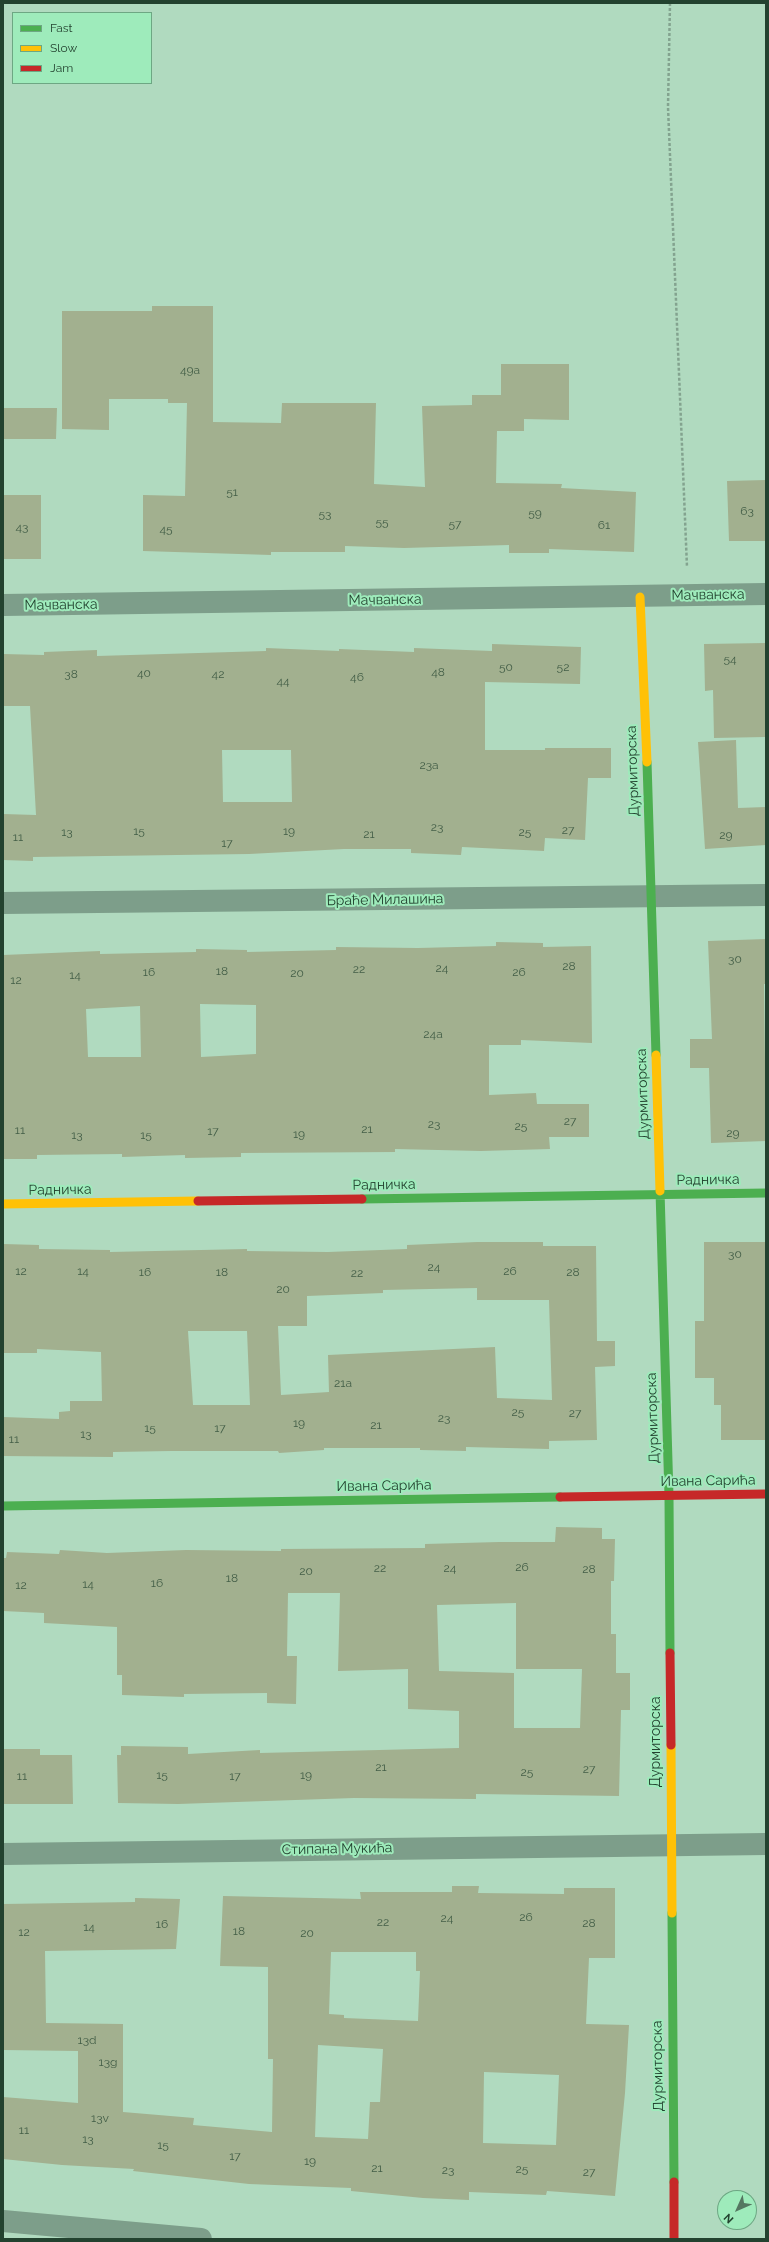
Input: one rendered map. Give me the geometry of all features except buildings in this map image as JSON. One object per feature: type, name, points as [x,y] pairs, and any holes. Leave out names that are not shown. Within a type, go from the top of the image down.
[{"type":"street","name":"Мачванска","points":[[3,606],[766,594]]},
{"type":"street","name":"Дурмиторска","points":[[640,597],[652,897],[669,1496],[670,1844],[674,2239]]},
{"type":"street","name":"Браће Милашина","points":[[3,903],[766,895]]},
{"type":"street","name":"Радничка","points":[[3,1204],[766,1194]]},
{"type":"street","name":"Ивана Сарића","points":[[3,1506],[766,1494]]},
{"type":"street","name":"Стипана Мукића","points":[[3,1854],[670,1844],[766,1844]]},
{"type":"street","points":[[3,2221],[200,2239]]},
{"type":"path","points":[[670,3],[668,107],[688,596]]},
{"type":"traffic: fast","points":[[647,762],[656,1055]]},
{"type":"traffic: fast","points":[[660,1191],[669,1496],[670,1653]]},
{"type":"traffic: fast","points":[[362,1199],[766,1193]]},
{"type":"traffic: fast","points":[[3,1506],[560,1497]]},
{"type":"traffic: fast","points":[[672,1913],[674,2182]]},
{"type":"traffic: slow","points":[[640,597],[647,762]]},
{"type":"traffic: slow","points":[[656,1055],[660,1191]]},
{"type":"traffic: slow","points":[[3,1204],[198,1201]]},
{"type":"traffic: slow","points":[[671,1745],[672,1913]]},
{"type":"traffic: jam","points":[[198,1201],[362,1199]]},
{"type":"traffic: jam","points":[[560,1497],[766,1494]]},
{"type":"traffic: jam","points":[[670,1653],[671,1745]]},
{"type":"traffic: jam","points":[[674,2182],[674,2239]]}]
